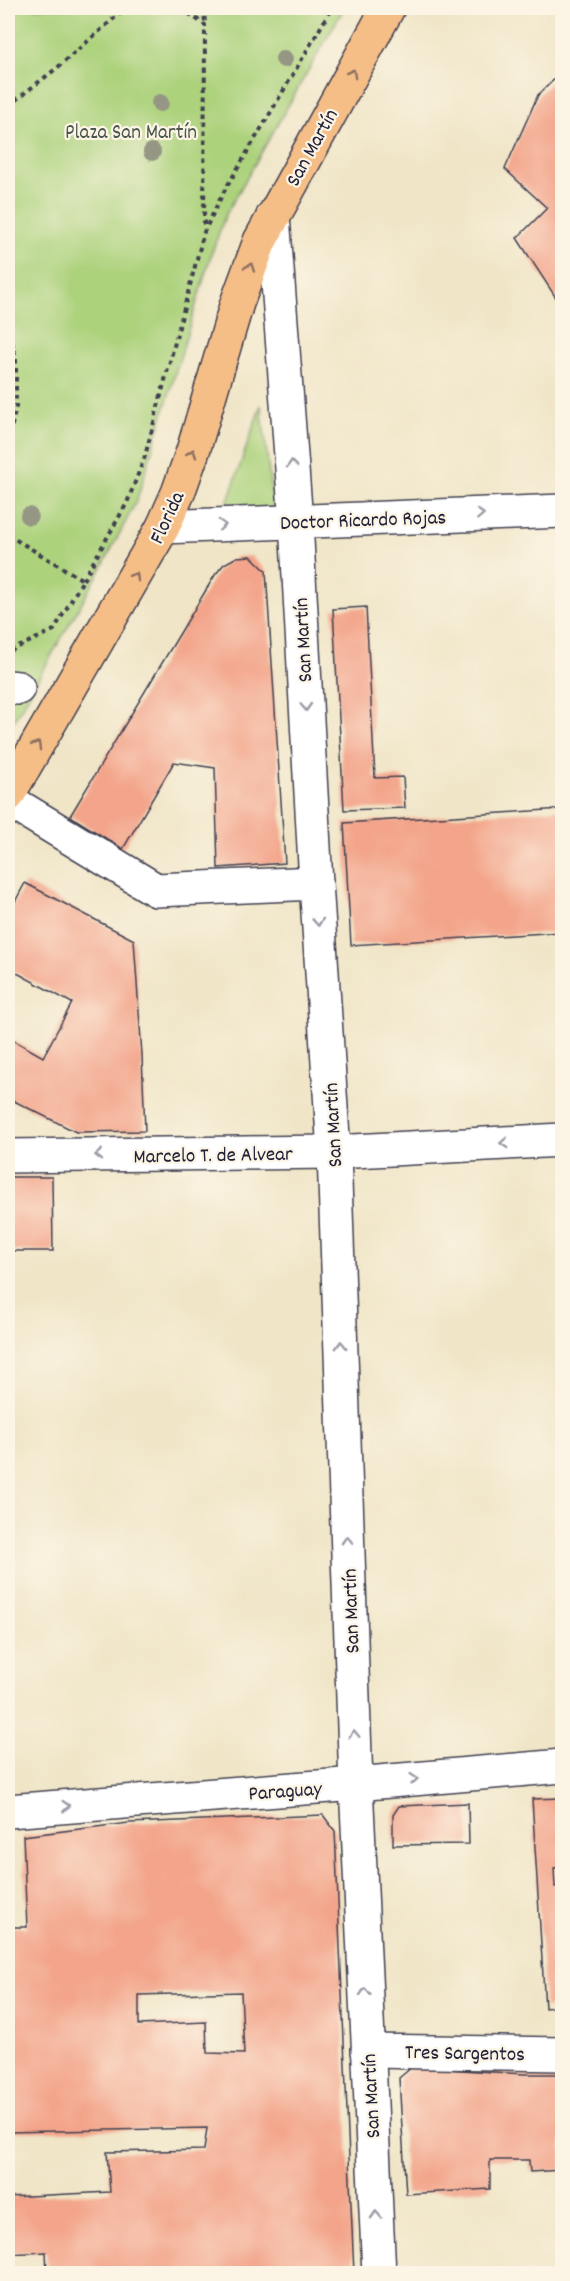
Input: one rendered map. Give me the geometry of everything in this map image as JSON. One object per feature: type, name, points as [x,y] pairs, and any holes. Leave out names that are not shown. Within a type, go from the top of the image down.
[{"type":"main road","name":"San Martín","points":[[273,216],[388,8]]},
{"type":"main road","name":"Florida","points":[[8,795],[164,527],[193,451],[243,286],[260,241],[273,216]]},
{"type":"street","name":"San Martín","points":[[273,216],[296,522],[334,1152],[356,1785],[378,2274]]},
{"type":"street","name":"Doctor Ricardo Rojas","points":[[164,527],[562,511]]},
{"type":"street","points":[[8,800],[156,890],[316,883]]},
{"type":"street","name":"Marcelo T. de Alvear","points":[[8,1156],[334,1152],[562,1140]]},
{"type":"street","name":"Paraguay","points":[[8,1811],[356,1785],[562,1766]]},
{"type":"street","name":"Tres Sargentos","points":[[368,2051],[562,2054]]},
{"type":"path","points":[[8,106],[57,68],[126,8]]},
{"type":"path","points":[[181,8],[205,25]]},
{"type":"path","points":[[204,8],[204,232]]},
{"type":"path","points":[[8,652],[54,630],[127,503],[145,456],[204,232],[222,195],[332,8]]},
{"type":"path","points":[[8,324],[16,359],[16,408],[8,443]]},
{"type":"path","points":[[8,535],[83,580]]},
{"type":"green space","name":"Plaza San Martín","points":[[8,8],[344,8],[225,216],[211,255],[137,500],[100,571],[8,731]]},
{"type":"green space","points":[[261,405],[274,515],[228,513],[226,506]]},
{"type":"building","points":[[562,72],[562,307],[517,238],[547,208],[505,169],[538,95]]},
{"type":"building","points":[[251,556],[266,571],[285,863],[218,868],[215,768],[174,762],[123,849],[70,816],[215,575],[224,564],[237,557]]},
{"type":"building","points":[[366,607],[375,778],[403,777],[405,808],[344,810],[333,609]]},
{"type":"building","points":[[562,809],[562,932],[351,945],[344,823]]},
{"type":"building","points":[[25,883],[134,940],[145,1131],[76,1132],[8,1098],[8,1037],[43,1057],[72,1003],[8,968],[8,915]]},
{"type":"building","points":[[8,1177],[52,1177],[53,1251],[8,1251]]},
{"type":"building","points":[[562,1798],[562,1867],[554,1868],[555,1887],[562,1886],[562,1951],[559,1952],[560,1967],[562,1966],[562,2006],[545,2008],[532,1799]]},
{"type":"building","points":[[468,1803],[469,1844],[393,1845],[393,1815],[399,1806]]},
{"type":"building","points":[[323,1815],[335,1831],[354,2274],[47,2274],[46,2252],[8,2254],[8,2197],[110,2192],[107,2152],[204,2150],[207,2128],[8,2132],[8,1927],[27,1927],[23,1836],[129,1823]],"holes":[[[241,1992],[244,2054],[207,2053],[206,2022],[139,2025],[139,1995]]]},
{"type":"building","points":[[412,2067],[562,2074],[562,2170],[530,2172],[529,2160],[490,2160],[490,2189],[406,2194],[399,2078]]}]
